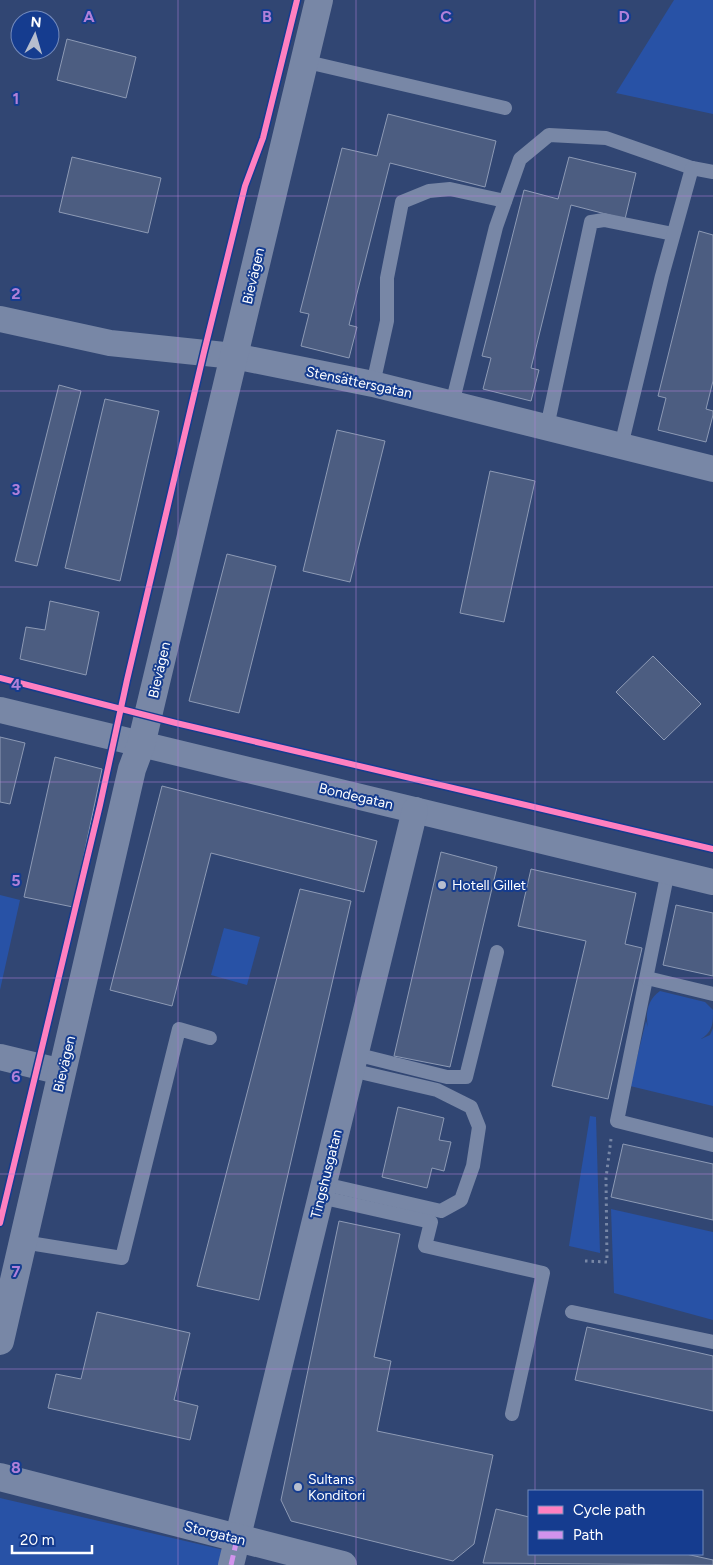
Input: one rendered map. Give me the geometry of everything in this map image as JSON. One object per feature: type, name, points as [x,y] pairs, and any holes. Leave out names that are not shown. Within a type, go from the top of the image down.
[{"type":"street","name":"Bievägen","points":[[0,1341],[132,769],[141,745],[319,0]]},
{"type":"street","name":"Stensättersgatan","points":[[0,319],[110,343],[234,356],[373,384],[713,469]]},
{"type":"street","name":"Bondegatan","points":[[0,710],[713,882]]},
{"type":"street","name":"Tingshusgatan","points":[[231,1565],[415,810]]},
{"type":"street","points":[[0,1057],[62,1072]]},
{"type":"street","name":"Storgatan","points":[[0,1477],[343,1565]]},
{"type":"lane","points":[[304,61],[505,108]]},
{"type":"lane","points":[[452,404],[496,227],[520,159],[549,135],[606,138],[692,168],[713,172]]},
{"type":"lane","points":[[620,446],[673,234],[692,168]]},
{"type":"lane","points":[[373,384],[387,321],[386,278],[402,202],[429,191],[450,189],[505,201]]},
{"type":"lane","points":[[547,427],[591,222],[604,220],[673,234]]},
{"type":"lane","points":[[668,871],[617,1122],[713,1145]]},
{"type":"lane","points":[[353,1062],[448,1077],[466,1077],[497,952]]},
{"type":"lane","points":[[647,978],[713,994]]},
{"type":"lane","points":[[23,1242],[122,1258],[179,1029],[210,1038]]},
{"type":"lane","points":[[322,1190],[441,1210],[461,1200],[473,1166],[479,1127],[471,1107],[437,1090],[353,1062]]},
{"type":"lane","points":[[322,1190],[431,1222],[425,1246],[543,1273],[512,1414]]},
{"type":"lane","points":[[572,1312],[713,1342]]},
{"type":"path","points":[[584,1261],[607,1262],[606,1178],[608,1146],[617,1122]]},
{"type":"shaded area","points":[[674,0],[713,0],[713,114],[616,93]]},
{"type":"shaded area","points":[[0,895],[20,900],[0,990]]},
{"type":"shaded area","points":[[224,928],[260,937],[247,985],[211,975]]},
{"type":"shaded area","points":[[660,991],[705,1002],[713,1010],[711,1027],[708,1033],[701,1039],[710,1035],[713,1028],[713,1106],[630,1086],[646,1021],[648,1027],[648,1007]]},
{"type":"shaded area","points":[[590,1116],[596,1117],[600,1253],[569,1246]]},
{"type":"shaded area","points":[[611,1209],[713,1232],[713,1320],[614,1293]]},
{"type":"shaded area","points":[[0,1498],[224,1550],[220,1565],[0,1565]]},
{"type":"building","points":[[67,39],[136,57],[126,98],[57,80]]},
{"type":"building","points":[[388,114],[496,141],[485,187],[390,163],[349,325],[357,327],[349,358],[301,346],[309,314],[300,312],[342,148],[377,156]]},
{"type":"building","points":[[72,157],[161,178],[148,233],[59,212]]},
{"type":"building","points":[[569,157],[636,173],[625,219],[571,205],[531,368],[539,370],[531,401],[483,389],[491,358],[482,356],[524,190],[558,199]]},
{"type":"building","points":[[699,231],[713,235],[713,381],[706,409],[713,411],[713,415],[706,442],[658,430],[666,398],[658,396]]},
{"type":"building","points":[[59,385],[81,391],[37,566],[15,561]]},
{"type":"building","points":[[105,399],[159,411],[120,581],[65,568]]},
{"type":"building","points":[[337,430],[385,441],[350,582],[303,571]]},
{"type":"building","points":[[490,471],[535,481],[504,622],[460,613]]},
{"type":"building","points":[[227,554],[276,566],[239,713],[189,701]]},
{"type":"building","points":[[50,601],[99,612],[86,675],[20,659],[26,627],[45,630]]},
{"type":"building","points":[[653,656],[701,704],[664,740],[616,692]]},
{"type":"building","points":[[0,737],[25,743],[10,804],[0,802]]},
{"type":"building","points":[[55,757],[102,769],[73,907],[24,897]]},
{"type":"building","points":[[162,786],[377,841],[364,892],[211,853],[172,1006],[110,990]]},
{"type":"building","points":[[441,852],[497,867],[450,1067],[394,1056]]},
{"type":"building","points":[[531,869],[636,893],[625,944],[642,948],[608,1099],[552,1086],[586,941],[518,926]]},
{"type":"building","points":[[300,889],[351,901],[259,1300],[197,1286]]},
{"type":"building","points":[[676,905],[713,913],[713,976],[663,965]]},
{"type":"building","points":[[398,1107],[444,1118],[439,1140],[451,1142],[444,1171],[432,1168],[427,1188],[382,1177]]},
{"type":"building","points":[[623,1144],[713,1164],[713,1220],[611,1197]]},
{"type":"building","points":[[339,1221],[400,1234],[374,1357],[391,1361],[377,1431],[493,1455],[474,1544],[453,1561],[291,1521],[281,1500]]},
{"type":"building","points":[[97,1312],[190,1333],[174,1400],[198,1406],[190,1440],[48,1408],[56,1374],[81,1379]]},
{"type":"building","points":[[587,1327],[713,1356],[713,1411],[575,1380]]},
{"type":"building","points":[[496,1509],[528,1517],[528,1555],[690,1555],[713,1560],[713,1565],[483,1563]]},
{"type":"marked path","points":[[231,1565],[237,1539]]},
{"type":"cycle path","points":[[0,1223],[100,805],[127,680],[204,352],[245,186],[263,138],[297,0]]},
{"type":"cycle path","points":[[0,678],[176,723],[713,849]]},
{"type":"place","name":"Hotell Gillet","points":[[442,885]]},
{"type":"place","name":"Sultans Konditori","points":[[298,1487]]}]
